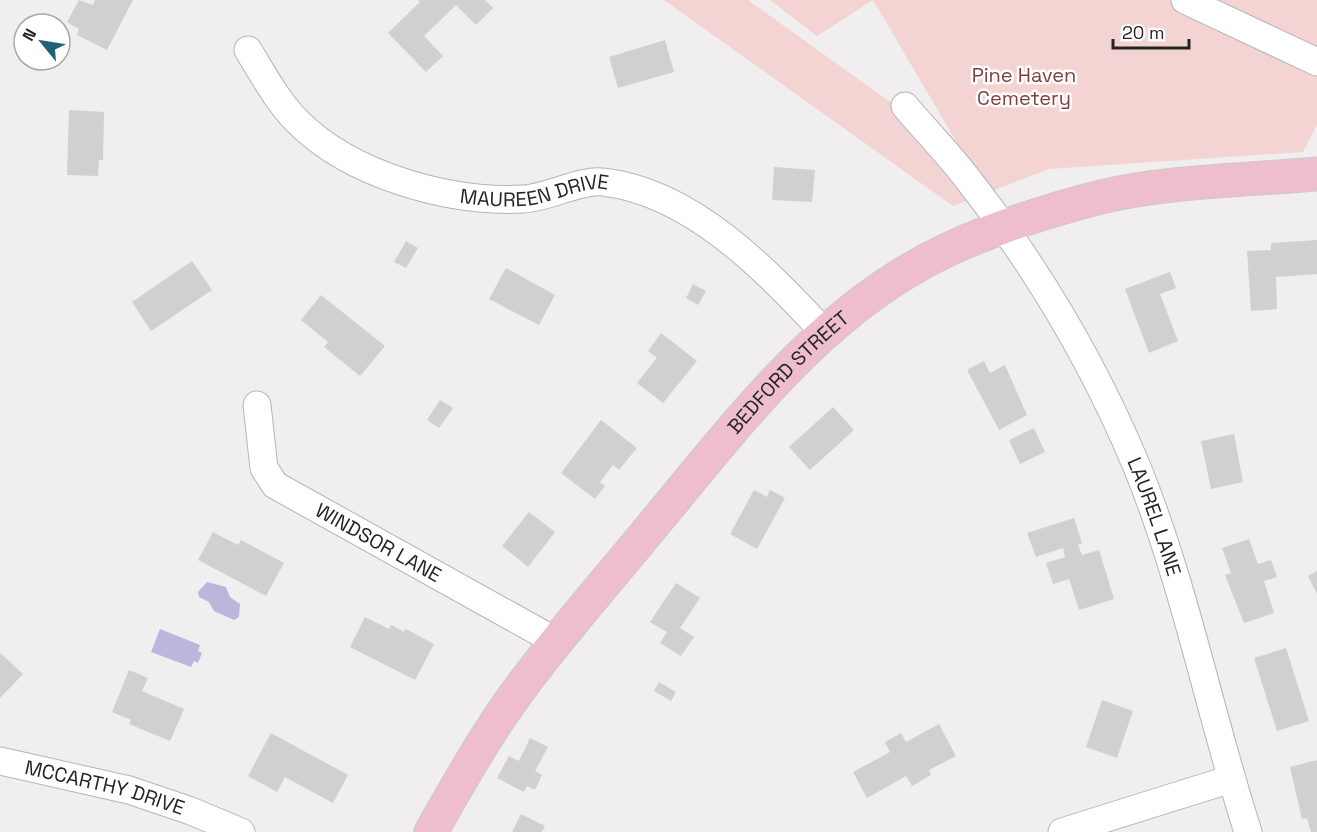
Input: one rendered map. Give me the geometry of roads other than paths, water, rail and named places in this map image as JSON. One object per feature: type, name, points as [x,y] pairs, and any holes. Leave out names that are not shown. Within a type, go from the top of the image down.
[{"type":"main road","name":"BEDFORD STREET","points":[[431,832],[522,685],[713,453],[801,352],[824,332],[904,274],[945,251],[1003,228],[1101,197],[1148,189],[1317,174]]},
{"type":"street","points":[[1199,2],[1317,62]]},
{"type":"street","name":"MAUREEN DRIVE","points":[[248,50],[299,123],[335,149],[383,175],[413,187],[495,198],[538,198],[600,181],[653,195],[678,207],[718,234],[761,270],[824,332]]},
{"type":"street","name":"LAUREL LANE","points":[[904,106],[970,182],[1041,282],[1111,410],[1137,468],[1163,540],[1248,832]]},
{"type":"street","name":"WINDSOR LANE","points":[[258,405],[264,468],[272,482],[557,642]]},
{"type":"street","name":"MCCARTHY DRIVE","points":[[0,761],[73,775],[138,793],[191,811],[241,832]]},
{"type":"street","points":[[1062,832],[1231,779]]},
{"type":"park label","name":"Pine Haven Cemetery","points":[[1024,86]]}]
